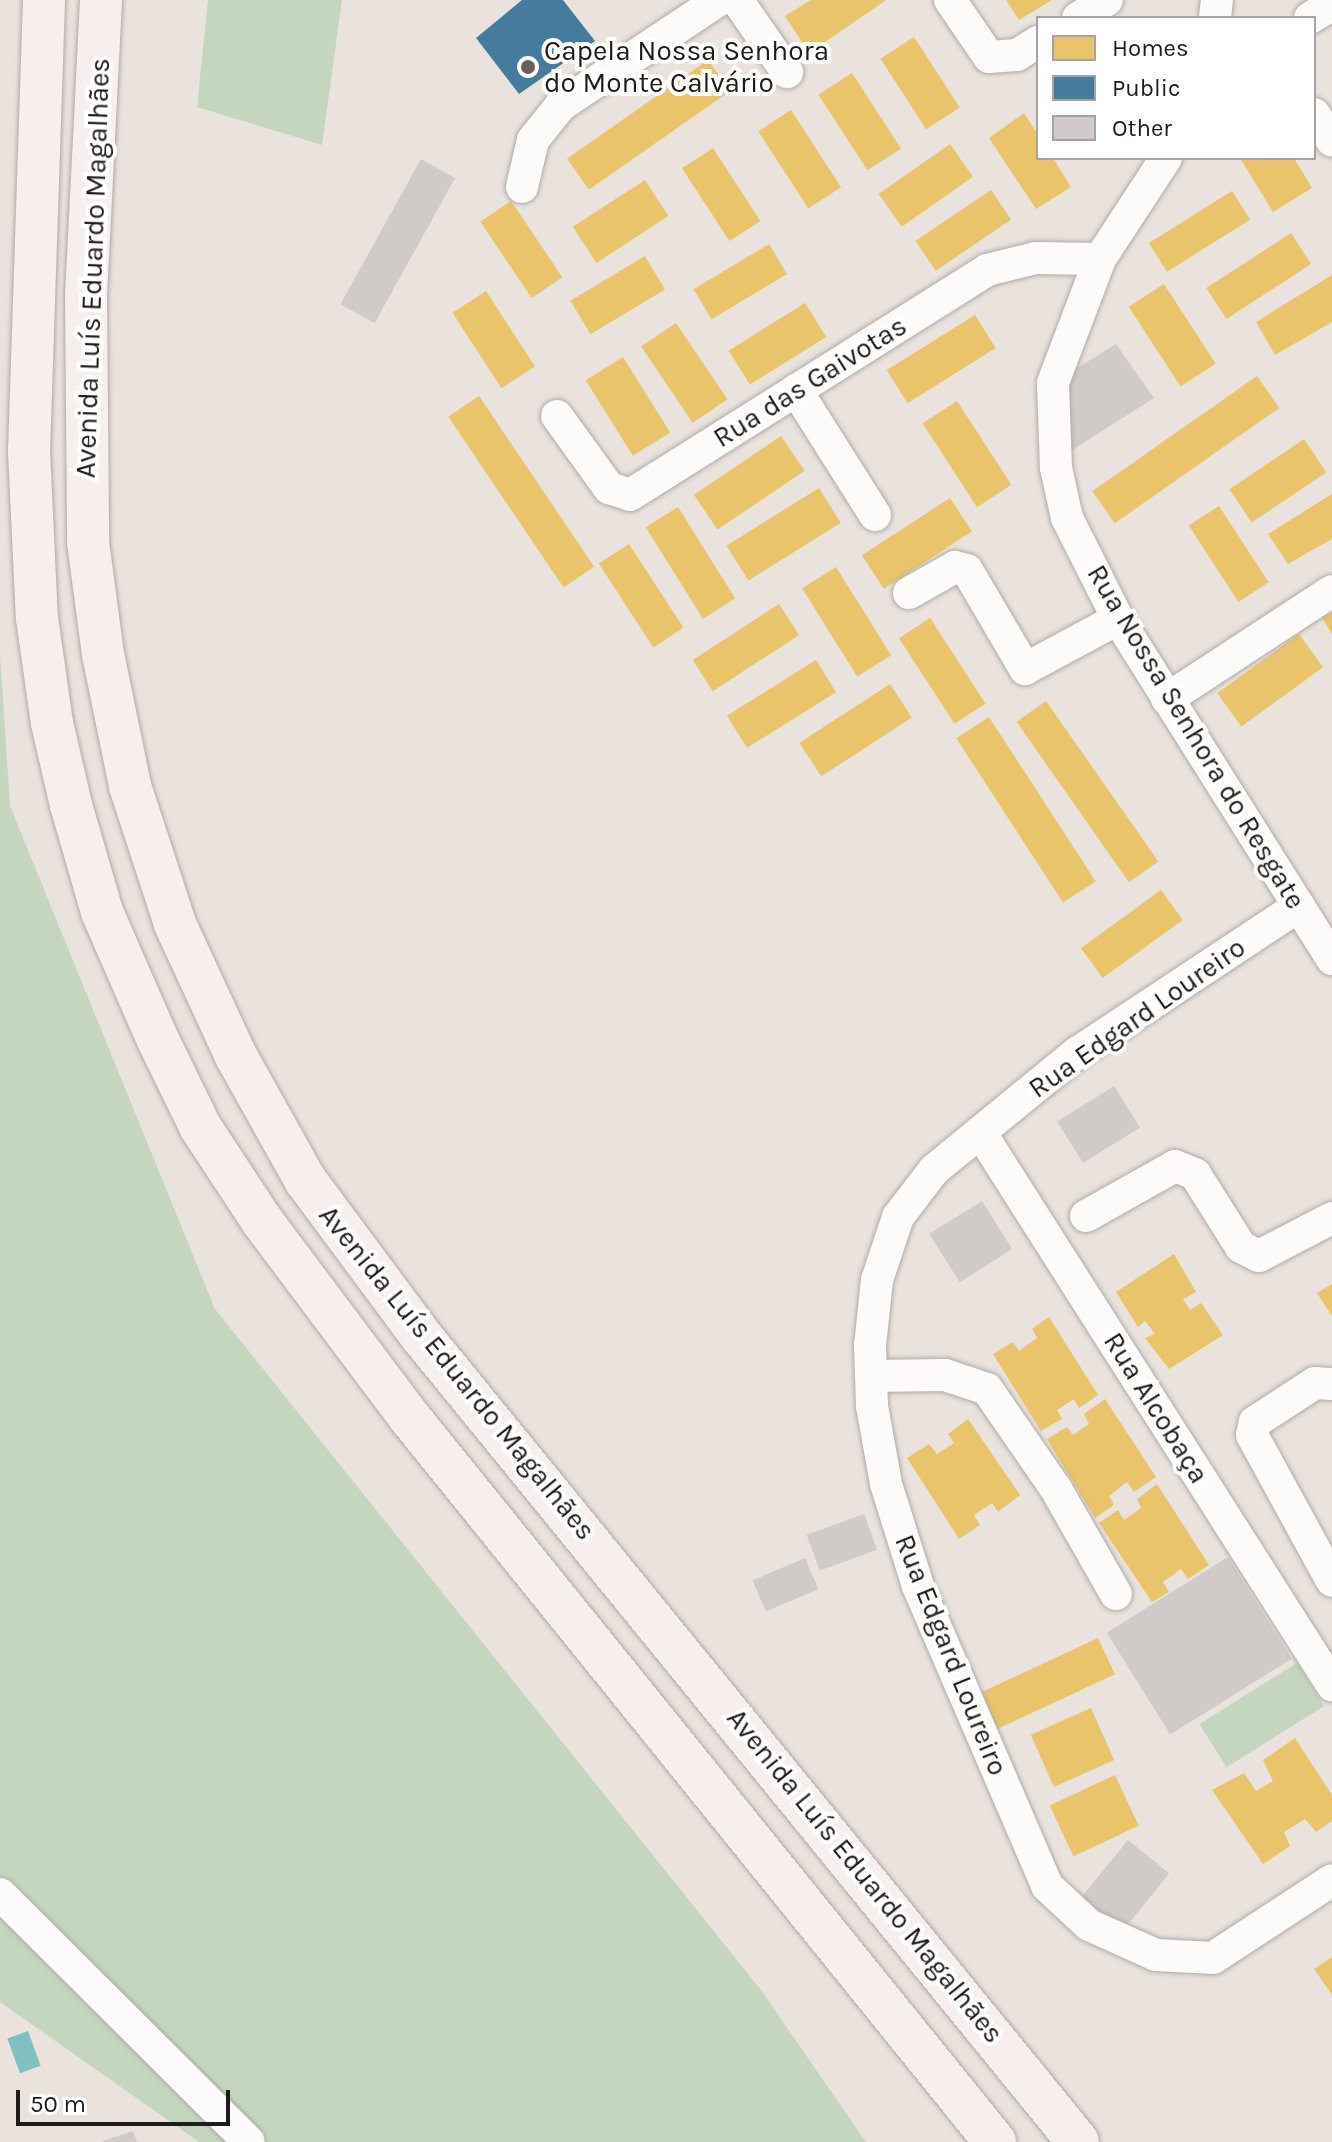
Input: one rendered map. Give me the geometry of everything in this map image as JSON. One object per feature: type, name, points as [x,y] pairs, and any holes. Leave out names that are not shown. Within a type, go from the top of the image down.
[{"type":"main road","name":"Avenida Luís Eduardo Magalhães","points":[[44,0],[29,451],[37,618],[52,723],[71,805],[102,912],[158,1040],[201,1128],[262,1221],[410,1418],[995,2142]]},
{"type":"main road","name":"Avenida Luís Eduardo Magalhães","points":[[101,0],[86,294],[88,542],[103,654],[130,786],[181,938],[236,1056],[306,1181],[404,1313],[1078,2142]]},
{"type":"street","points":[[522,187],[533,140],[561,105],[719,0]]},
{"type":"street","points":[[737,0],[787,72]]},
{"type":"street","points":[[950,0],[989,57],[1017,55],[1036,43]]},
{"type":"street","points":[[1081,16],[1107,0]]},
{"type":"street","points":[[1313,16],[1332,5]]},
{"type":"street","points":[[1316,117],[1332,141]]},
{"type":"street","name":"Rua Nossa Senhora do Resgate","points":[[1165,160],[1100,259],[1053,383],[1051,419],[1067,518],[1118,619],[1332,959]]},
{"type":"street","name":"Rua das Gaivotas","points":[[557,416],[609,488],[630,495],[987,270],[1036,258],[1100,259]]},
{"type":"street","points":[[796,390],[875,515]]},
{"type":"street","points":[[909,593],[955,567],[967,570],[1025,669],[1118,619]]},
{"type":"street","points":[[1167,699],[1332,591]]},
{"type":"street","name":"Rua Edgard Loureiro","points":[[1299,906],[1078,1052],[934,1170],[898,1217],[877,1280],[871,1376],[886,1484],[918,1586],[1047,1886],[1089,1925],[1156,1955],[1213,1958],[1332,1880]]},
{"type":"street","name":"Rua Alcobaça","points":[[980,1132],[1332,1685]]},
{"type":"street","points":[[1086,1216],[1175,1166],[1195,1174],[1241,1247],[1259,1256],[1332,1218]]},
{"type":"street","points":[[871,1376],[945,1375],[987,1389],[1056,1489],[1116,1594]]},
{"type":"street","points":[[1332,1384],[1315,1383],[1255,1422],[1252,1435],[1332,1581]]},
{"type":"street","points":[[0,1894],[249,2142]]},
{"type":"green space","points":[[208,0],[342,0],[322,145],[197,107]]},
{"type":"green space","points":[[0,654],[10,806],[215,1309],[761,1990],[866,2142],[199,2142],[0,2002]]},
{"type":"green space","points":[[1297,1663],[1324,1706],[1227,1767],[1199,1724]]},
{"type":"water","points":[[28,2031],[41,2066],[20,2073],[7,2039]]},
{"type":"building: Homes","points":[[811,0],[886,0],[809,53],[785,16]]},
{"type":"building: Homes","points":[[1006,0],[1052,0],[1019,20]]},
{"type":"building: Homes","points":[[914,37],[960,107],[926,129],[880,59]]},
{"type":"building: Homes","points":[[708,60],[730,91],[589,190],[567,159]]},
{"type":"building: Homes","points":[[852,73],[901,148],[867,170],[818,95]]},
{"type":"building: Homes","points":[[791,110],[841,187],[808,208],[758,131]]},
{"type":"building: Homes","points":[[1024,113],[1036,132],[1036,160],[1054,160],[1071,187],[1036,209],[989,138]]},
{"type":"building: Homes","points":[[950,144],[973,177],[902,227],[879,194]]},
{"type":"building: Homes","points":[[713,148],[760,221],[729,241],[682,168]]},
{"type":"building: Homes","points":[[1241,160],[1295,160],[1312,188],[1273,212]]},
{"type":"building: Homes","points":[[645,180],[668,216],[596,263],[573,227]]},
{"type":"building: Homes","points":[[991,190],[1011,220],[936,271],[916,241]]},
{"type":"building: Homes","points":[[1232,191],[1250,220],[1167,272],[1149,243]]},
{"type":"building: Homes","points":[[511,201],[562,277],[532,298],[480,222]]},
{"type":"building: Homes","points":[[1291,233],[1311,264],[1226,319],[1206,288]]},
{"type":"building: Homes","points":[[769,244],[787,274],[712,319],[694,289]]},
{"type":"building: Homes","points":[[645,256],[665,289],[591,334],[570,301]]},
{"type":"building: Homes","points":[[1332,275],[1332,322],[1275,355],[1256,322]]},
{"type":"building: Homes","points":[[1164,284],[1216,364],[1181,387],[1129,307]]},
{"type":"building: Homes","points":[[486,291],[535,366],[501,388],[452,313]]},
{"type":"building: Homes","points":[[805,303],[826,337],[750,385],[729,351]]},
{"type":"building: Homes","points":[[975,315],[996,348],[907,403],[887,370]]},
{"type":"building: Homes","points":[[676,323],[727,399],[693,423],[641,346]]},
{"type":"building: Homes","points":[[623,357],[670,432],[633,456],[586,380]]},
{"type":"building: Homes","points":[[1257,376],[1279,408],[1115,523],[1092,491]]},
{"type":"building: Homes","points":[[479,396],[594,567],[564,587],[448,417]]},
{"type":"building: Homes","points":[[957,401],[1011,485],[977,507],[923,423]]},
{"type":"building: Homes","points":[[781,436],[804,471],[717,530],[694,495]]},
{"type":"building: Homes","points":[[1304,439],[1326,472],[1252,522],[1229,489]]},
{"type":"building: Homes","points":[[819,488],[841,523],[748,581],[727,546]]},
{"type":"building: Homes","points":[[1332,494],[1332,539],[1288,564],[1268,534]]},
{"type":"building: Homes","points":[[950,498],[972,532],[884,589],[862,555]]},
{"type":"building: Homes","points":[[1219,506],[1269,582],[1238,602],[1189,526]]},
{"type":"building: Homes","points":[[678,507],[735,599],[703,619],[646,527]]},
{"type":"building: Homes","points":[[629,544],[683,628],[653,647],[599,564]]},
{"type":"building: Homes","points":[[836,567],[891,655],[857,676],[802,588]]},
{"type":"building: Homes","points":[[779,604],[799,635],[713,691],[693,660]]},
{"type":"building: Homes","points":[[1332,612],[1332,634],[1322,618]]},
{"type":"building: Homes","points":[[930,618],[986,704],[955,724],[899,638]]},
{"type":"building: Homes","points":[[1299,634],[1323,667],[1241,727],[1217,693]]},
{"type":"building: Homes","points":[[816,660],[836,692],[747,748],[727,716]]},
{"type":"building: Homes","points":[[890,684],[912,718],[821,776],[799,743]]},
{"type":"building: Homes","points":[[1046,701],[1158,862],[1129,882],[1017,722]]},
{"type":"building: Homes","points":[[989,717],[1096,881],[1063,903],[956,738]]},
{"type":"building: Homes","points":[[1161,890],[1183,920],[1103,978],[1081,948]]},
{"type":"building: Homes","points":[[1174,1254],[1196,1292],[1183,1299],[1190,1310],[1201,1303],[1223,1335],[1169,1369],[1145,1338],[1155,1334],[1145,1321],[1138,1327],[1116,1292]]},
{"type":"building: Homes","points":[[1332,1284],[1332,1316],[1317,1293]]},
{"type":"building: Homes","points":[[1049,1317],[1098,1395],[1079,1408],[1074,1399],[1057,1410],[1062,1419],[1041,1431],[993,1354],[1013,1342],[1019,1351],[1037,1338],[1032,1329]]},
{"type":"building: Homes","points":[[1105,1399],[1156,1477],[1134,1492],[1127,1482],[1109,1496],[1114,1505],[1095,1518],[1047,1439],[1067,1427],[1073,1435],[1089,1424],[1084,1414]]},
{"type":"building: Homes","points":[[968,1419],[1020,1495],[998,1512],[992,1503],[974,1515],[980,1525],[959,1539],[907,1458],[929,1444],[937,1454],[954,1443],[948,1434]]},
{"type":"building: Homes","points":[[1157,1484],[1209,1565],[1188,1579],[1181,1569],[1163,1582],[1169,1592],[1152,1602],[1099,1523],[1118,1510],[1124,1520],[1141,1508],[1137,1499]]},
{"type":"building: Homes","points":[[1098,1638],[1115,1674],[996,1730],[979,1693]]},
{"type":"building: Homes","points":[[1091,1708],[1114,1760],[1054,1787],[1031,1735]]},
{"type":"building: Homes","points":[[1295,1738],[1332,1795],[1332,1821],[1316,1832],[1305,1819],[1284,1832],[1290,1846],[1263,1864],[1212,1790],[1244,1773],[1256,1791],[1273,1781],[1263,1760]]},
{"type":"building: Homes","points":[[1115,1775],[1139,1826],[1073,1856],[1050,1805]]},
{"type":"building: Homes","points":[[1332,1957],[1332,1995],[1314,1969]]},
{"type":"building: Public","name":"Capela Nossa Senhora do Monte Calvário","points":[[522,0],[563,0],[595,41],[519,94],[476,38]]},
{"type":"building: Other","points":[[421,159],[455,178],[375,323],[341,304]]},
{"type":"building: Other","points":[[1116,344],[1154,398],[1055,461],[1053,383]]},
{"type":"building: Other","points":[[1114,1086],[1140,1128],[1083,1163],[1057,1122]]},
{"type":"building: Other","points":[[982,1201],[1012,1249],[960,1282],[929,1234]]},
{"type":"building: Other","points":[[864,1514],[877,1550],[820,1571],[807,1535]]},
{"type":"building: Other","points":[[1228,1557],[1292,1659],[1170,1735],[1107,1633]]},
{"type":"building: Other","points":[[805,1558],[818,1589],[766,1612],[753,1580]]},
{"type":"building: Other","points":[[1128,1840],[1169,1873],[1121,1933],[1080,1900]]},
{"type":"building: Other","points":[[133,2131],[137,2142],[103,2142],[103,2141]]},
{"type":"place","name":"Capela Nossa Senhora do Monte Calvário","points":[[528,67]]}]
